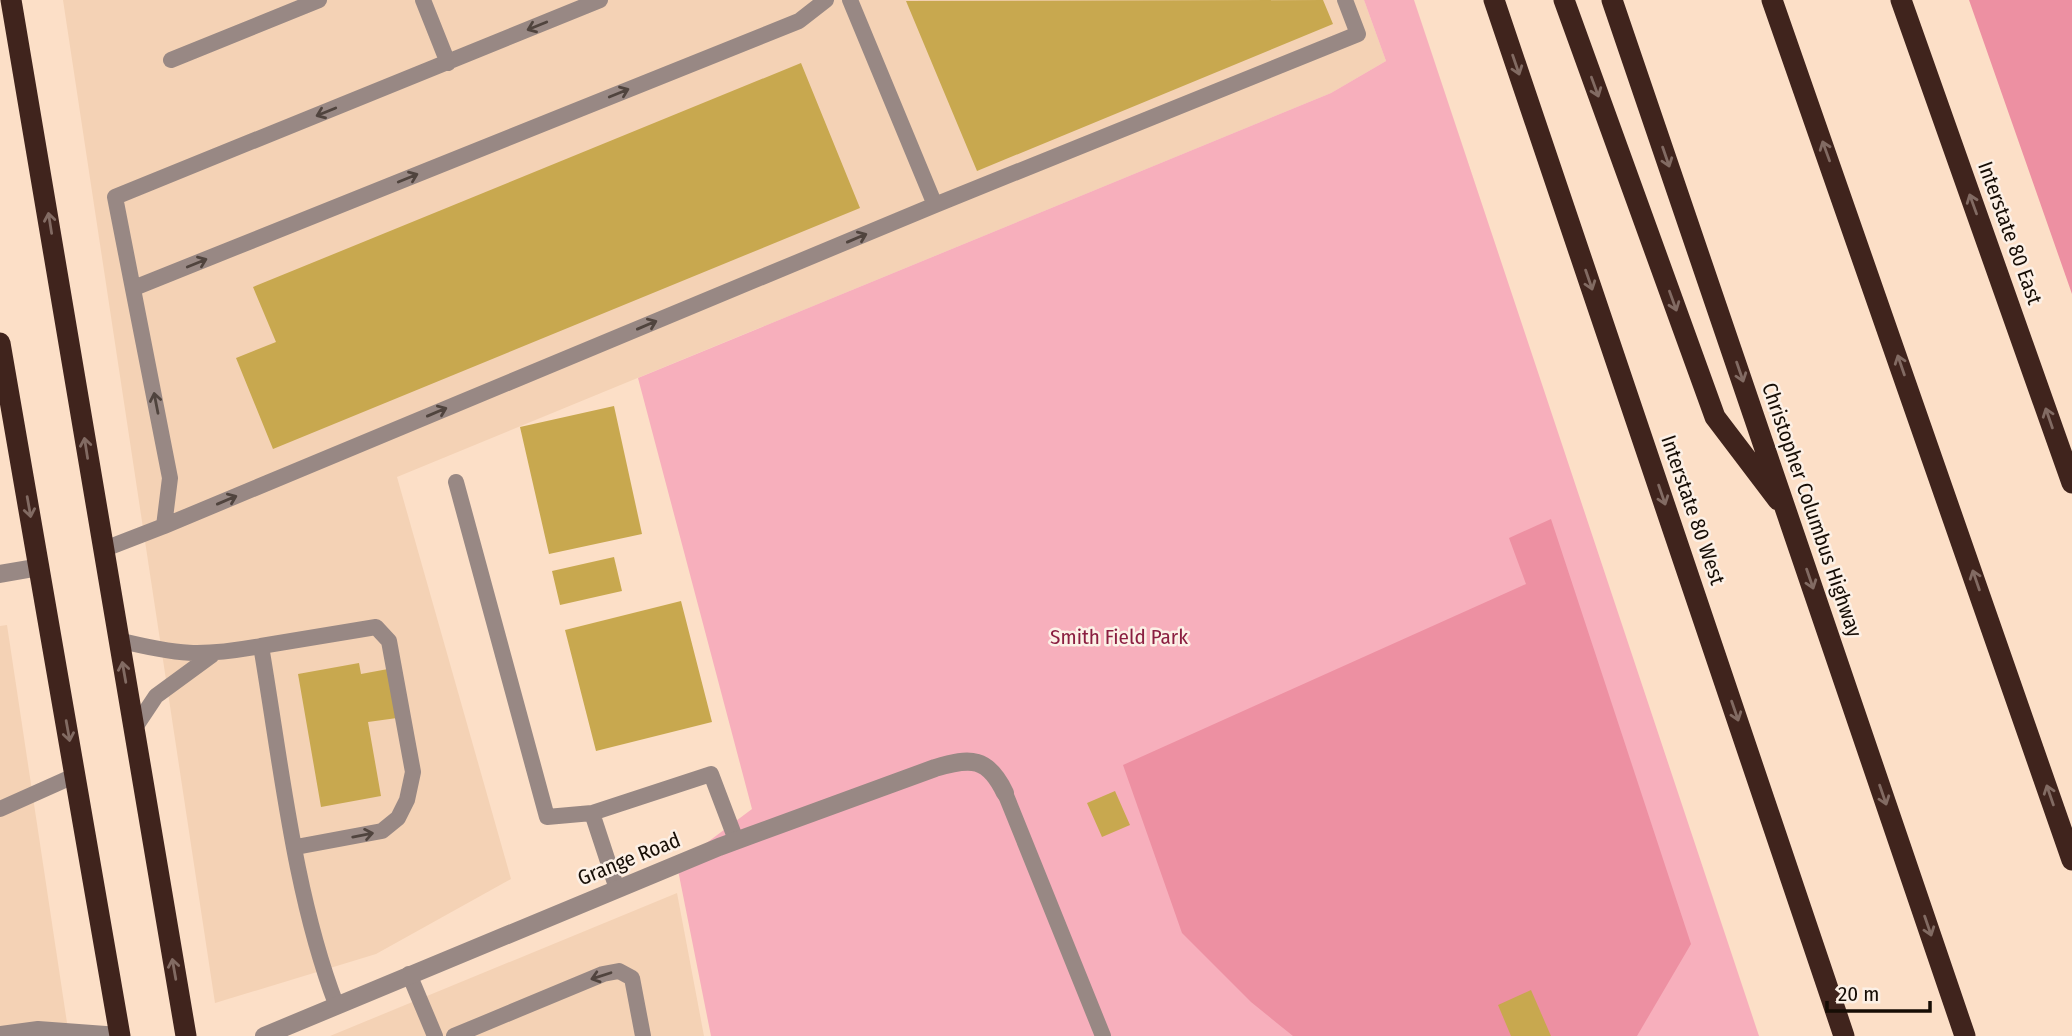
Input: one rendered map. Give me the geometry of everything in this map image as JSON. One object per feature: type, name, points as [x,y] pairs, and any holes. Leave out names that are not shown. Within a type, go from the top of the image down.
[{"type":"highway","points":[[11,0],[186,1036]]},
{"type":"highway","name":"Interstate 80 West","points":[[1494,0],[1844,1036]]},
{"type":"highway","points":[[1564,0],[1714,417],[1789,514]]},
{"type":"highway","name":"Christopher Columbus Highway","points":[[1612,0],[1965,1036]]},
{"type":"highway","points":[[1772,0],[2072,860]]},
{"type":"highway","name":"Interstate 80 East","points":[[1901,0],[2072,483]]},
{"type":"highway","points":[[1,350],[119,1035]]},
{"type":"street","points":[[0,574],[40,567]]},
{"type":"street","name":"Grange Road","points":[[264,1036],[736,840],[957,761],[979,762],[995,773],[1005,793]]},
{"type":"lane","points":[[171,60],[319,0]]},
{"type":"lane","points":[[423,0],[448,63]]},
{"type":"lane","points":[[163,526],[170,478],[116,197],[600,0]]},
{"type":"lane","points":[[134,288],[799,21],[826,0]]},
{"type":"lane","points":[[850,0],[935,205]]},
{"type":"lane","points":[[102,550],[935,205],[1358,34],[1345,0]]},
{"type":"lane","points":[[456,482],[547,817],[592,813],[711,774],[736,840]]},
{"type":"lane","points":[[118,639],[172,654],[212,655],[376,626],[390,641],[413,772],[407,800],[398,818],[382,831],[296,847]]},
{"type":"lane","points":[[261,646],[312,932],[336,1004]]},
{"type":"lane","points":[[134,729],[156,696],[212,655]]},
{"type":"lane","points":[[0,808],[76,775]]},
{"type":"lane","points":[[1005,793],[1103,1036]]},
{"type":"lane","points":[[592,813],[617,889]]},
{"type":"lane","points":[[454,1036],[603,974],[619,971],[632,978],[643,1036]]},
{"type":"lane","points":[[409,974],[435,1036]]},
{"type":"lane","points":[[0,1034],[38,1028],[119,1035]]},
{"type":"shaded area","points":[[63,0],[1364,0],[1386,61],[1331,93],[397,477],[511,879],[376,954],[215,1003]]},
{"type":"shaded area","points":[[1969,0],[2072,0],[2072,294]]},
{"type":"shaded area","points":[[1551,519],[1691,944],[1637,1036],[1293,1036],[1251,1002],[1182,933],[1123,765],[1526,584],[1509,538]]},
{"type":"shaded area","points":[[7,625],[69,1036],[0,1036],[0,626]]},
{"type":"shaded area","points":[[677,893],[704,1036],[330,1036]]},
{"type":"green space","name":"Smith Field Park","points":[[1364,0],[1414,0],[1759,1036],[711,1036],[677,865],[752,809],[638,378],[1331,93],[1386,61]]},
{"type":"building","points":[[1323,0],[1333,24],[977,171],[906,1]]},
{"type":"building","points":[[801,63],[860,208],[273,449],[236,358],[276,342],[253,287]]},
{"type":"building","points":[[614,406],[642,534],[549,554],[520,427]]},
{"type":"building","points":[[614,557],[622,591],[560,605],[552,571]]},
{"type":"building","points":[[681,601],[712,722],[596,751],[565,630]]},
{"type":"building","points":[[359,663],[361,674],[388,669],[397,718],[368,722],[381,796],[321,807],[298,674]]},
{"type":"building","points":[[1115,791],[1130,825],[1102,837],[1087,803]]},
{"type":"building","points":[[1531,990],[1551,1036],[1511,1036],[1498,1005]]}]
